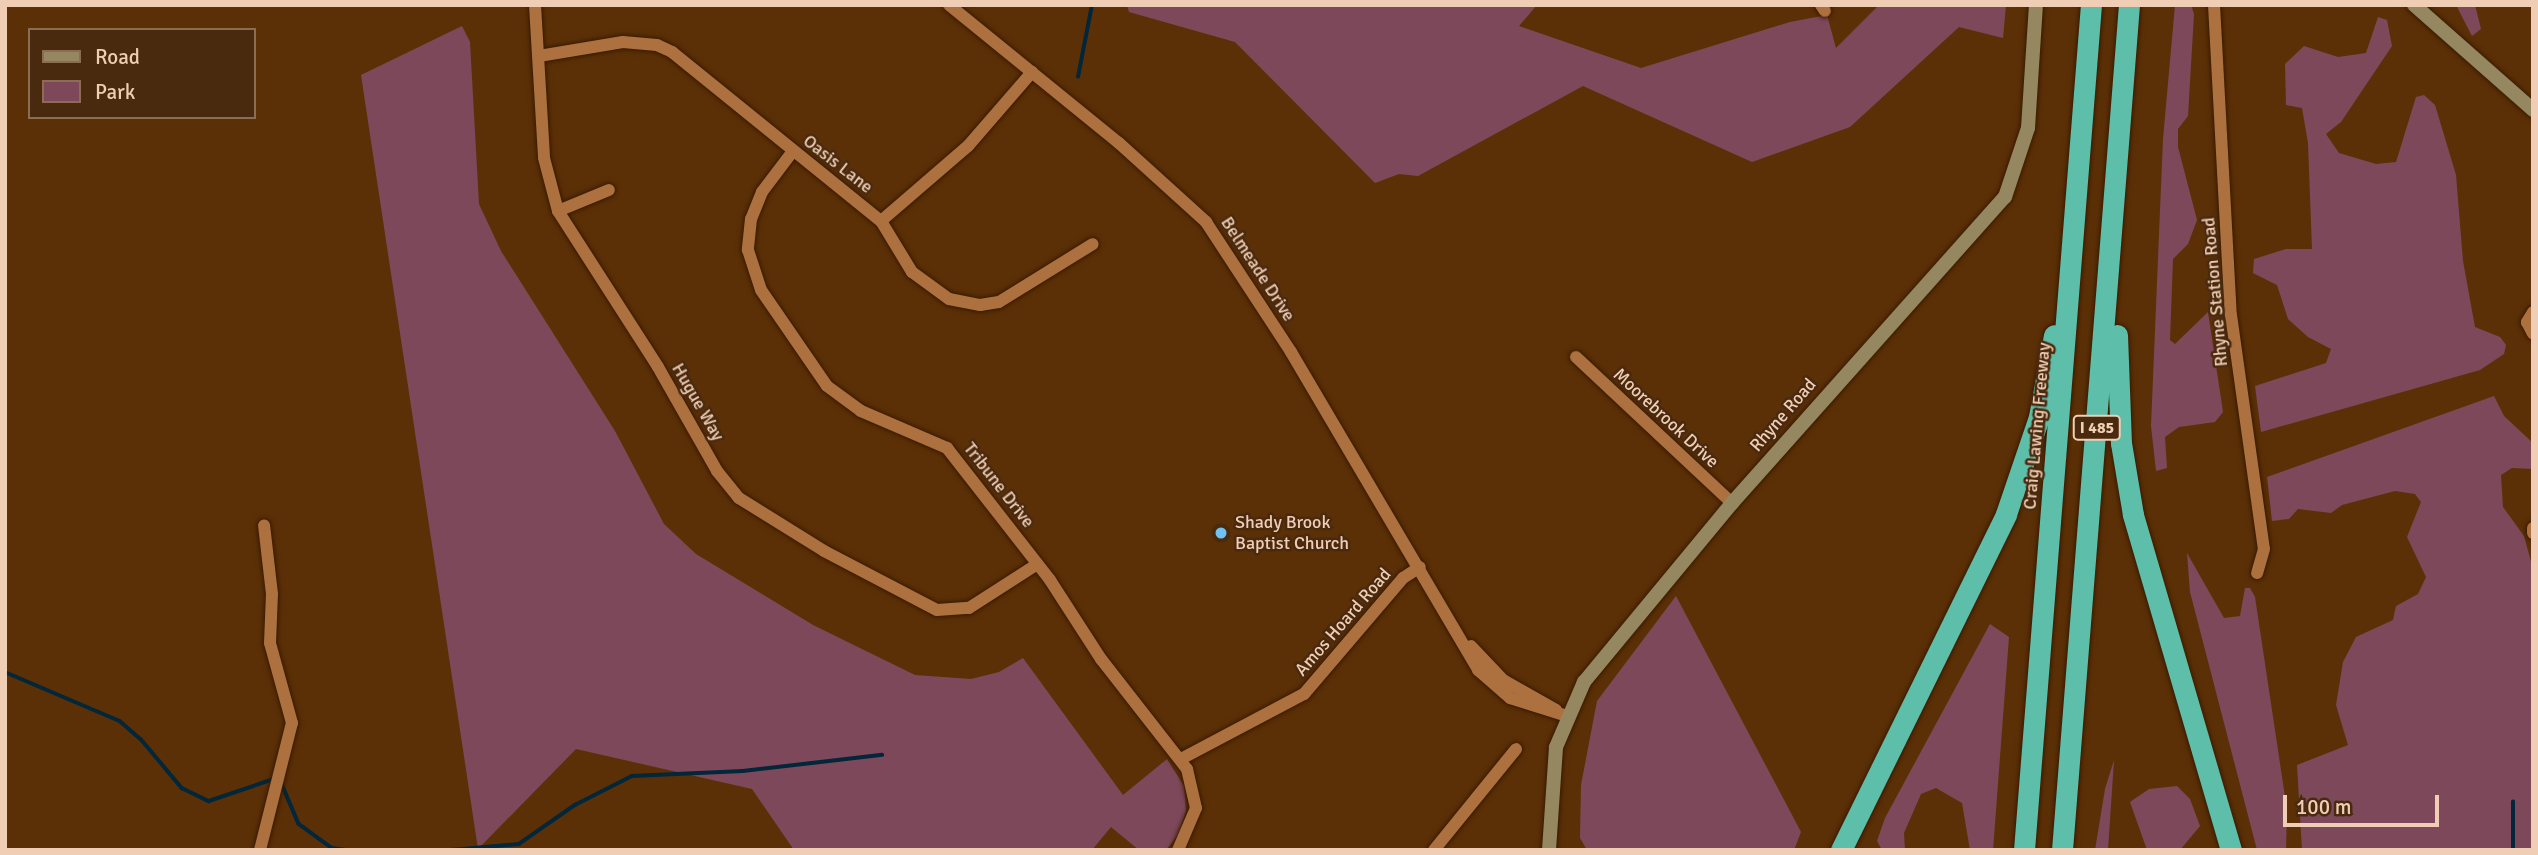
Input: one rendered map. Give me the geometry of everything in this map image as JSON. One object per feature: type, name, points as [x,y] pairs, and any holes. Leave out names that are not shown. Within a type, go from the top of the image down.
[{"type":"highway","name":"Craig Lawing Freeway","points":[[2024,850],[2079,191],[2091,5]]},
{"type":"highway","name":"I 485","points":[[2062,850],[2129,5]]},
{"type":"highway","points":[[2119,155],[2117,374],[2126,474],[2145,562],[2231,850]]},
{"type":"highway","points":[[1841,850],[1983,564],[2026,460],[2049,367],[2079,191]]},
{"type":"street","name":"Hugue Way","points":[[534,5],[540,56],[544,159],[558,211],[658,367],[717,471],[739,498],[824,551],[937,610],[969,608],[1036,565]]},
{"type":"street","name":"Belmeade Drive","points":[[949,5],[1183,198],[1217,236],[1420,567],[1457,638],[1494,687],[1531,708],[1567,716]]},
{"type":"street","name":"Rhyne Road","points":[[1549,850],[1551,778],[1567,716],[1584,682],[1732,503],[2005,197],[2028,128],[2036,5]]},
{"type":"street","name":"Rhyne Station Road","points":[[2214,5],[2231,315],[2264,549],[2257,573]]},
{"type":"street","points":[[2414,5],[2533,110]]},
{"type":"street","name":"Oasis Lane","points":[[540,56],[623,42],[657,45],[690,65],[881,221],[912,272],[934,291],[960,302],[999,302],[1093,244]]},
{"type":"street","points":[[881,221],[968,146],[1032,72]]},
{"type":"street","name":"Tribune Drive","points":[[793,151],[762,192],[751,219],[747,250],[761,290],[827,386],[846,403],[947,448],[1036,565],[1101,659],[1181,759],[1192,782],[1196,808],[1178,850]]},
{"type":"street","points":[[558,211],[609,190]]},
{"type":"street","points":[[2530,329],[2533,312]]},
{"type":"street","name":"Moorebrook Drive","points":[[1576,358],[1732,503]]},
{"type":"street","points":[[260,850],[292,723],[270,643],[272,594],[264,525]]},
{"type":"street","name":"Amos Hoard Road","points":[[1181,759],[1304,694],[1403,578],[1420,567]]},
{"type":"street","points":[[1434,850],[1516,749]]},
{"type":"green space","points":[[1127,5],[1537,5],[1519,26],[1641,68],[1790,22],[1827,15],[1836,48],[1879,5],[2006,5],[2003,38],[1959,27],[1850,127],[1752,162],[1583,86],[1418,176],[1399,174],[1375,183],[1235,42],[1129,12]]},
{"type":"green space","points":[[2175,5],[2191,5],[2194,14],[2188,116],[2178,129],[2178,147],[2197,220],[2188,244],[2173,259],[2170,340],[2175,344],[2208,312],[2223,412],[2215,422],[2179,427],[2165,437],[2167,468],[2156,471],[2151,426],[2163,139]]},
{"type":"green space","points":[[2456,5],[2475,5],[2481,29],[2472,36]]},
{"type":"green space","points":[[2378,17],[2387,20],[2392,46],[2341,122],[2326,134],[2339,153],[2376,164],[2396,162],[2416,97],[2424,95],[2435,105],[2456,175],[2463,261],[2475,327],[2500,337],[2506,345],[2504,354],[2480,370],[2261,432],[2255,386],[2326,363],[2331,349],[2308,337],[2288,319],[2277,285],[2253,273],[2254,259],[2286,249],[2312,249],[2308,143],[2302,108],[2286,105],[2285,64],[2304,46],[2338,57],[2366,53]]},
{"type":"green space","points":[[462,26],[470,42],[479,204],[501,251],[615,431],[664,524],[696,554],[813,625],[915,675],[971,679],[999,672],[1023,658],[1123,795],[1167,759],[1184,786],[1186,811],[1178,835],[1166,850],[1139,850],[1111,827],[1092,850],[794,850],[752,789],[576,749],[478,849],[361,75]]},
{"type":"green space","points":[[2494,396],[2504,416],[2533,443],[2533,469],[2512,468],[2501,475],[2503,507],[2524,536],[2533,569],[2533,850],[2302,850],[2297,765],[2348,745],[2336,705],[2343,662],[2356,637],[2393,620],[2396,606],[2418,594],[2426,577],[2407,537],[2421,502],[2415,494],[2395,491],[2342,505],[2331,513],[2298,509],[2289,519],[2272,521],[2267,477]]},
{"type":"green space","points":[[2187,553],[2224,618],[2240,616],[2245,588],[2250,588],[2255,597],[2287,810],[2286,850],[2257,850],[2190,592]]},
{"type":"green space","points":[[1676,596],[1801,832],[1794,850],[1587,850],[1580,838],[1581,785],[1597,701]]},
{"type":"green space","points":[[1990,624],[2009,637],[1993,850],[1970,850],[1962,803],[1936,788],[1921,794],[1904,833],[1905,850],[1882,850],[1877,841],[1885,818]]},
{"type":"green space","points":[[2114,760],[2108,850],[2095,850],[2105,789]]},
{"type":"green space","points":[[2177,786],[2190,799],[2200,826],[2180,850],[2147,850],[2130,802],[2149,789]]},
{"type":"waterway","points":[[1078,77],[1092,5]]},
{"type":"waterway","points":[[5,672],[120,721],[141,739],[182,788],[209,801],[274,779]]},
{"type":"waterway","points":[[451,850],[519,844],[575,805],[632,776],[743,771],[882,755]]},
{"type":"waterway","points":[[282,784],[299,824],[332,848],[346,850]]},
{"type":"waterway","points":[[2513,802],[2513,850]]},
{"type":"place","name":"Shady Brook Baptist Church","points":[[1221,533]]}]
